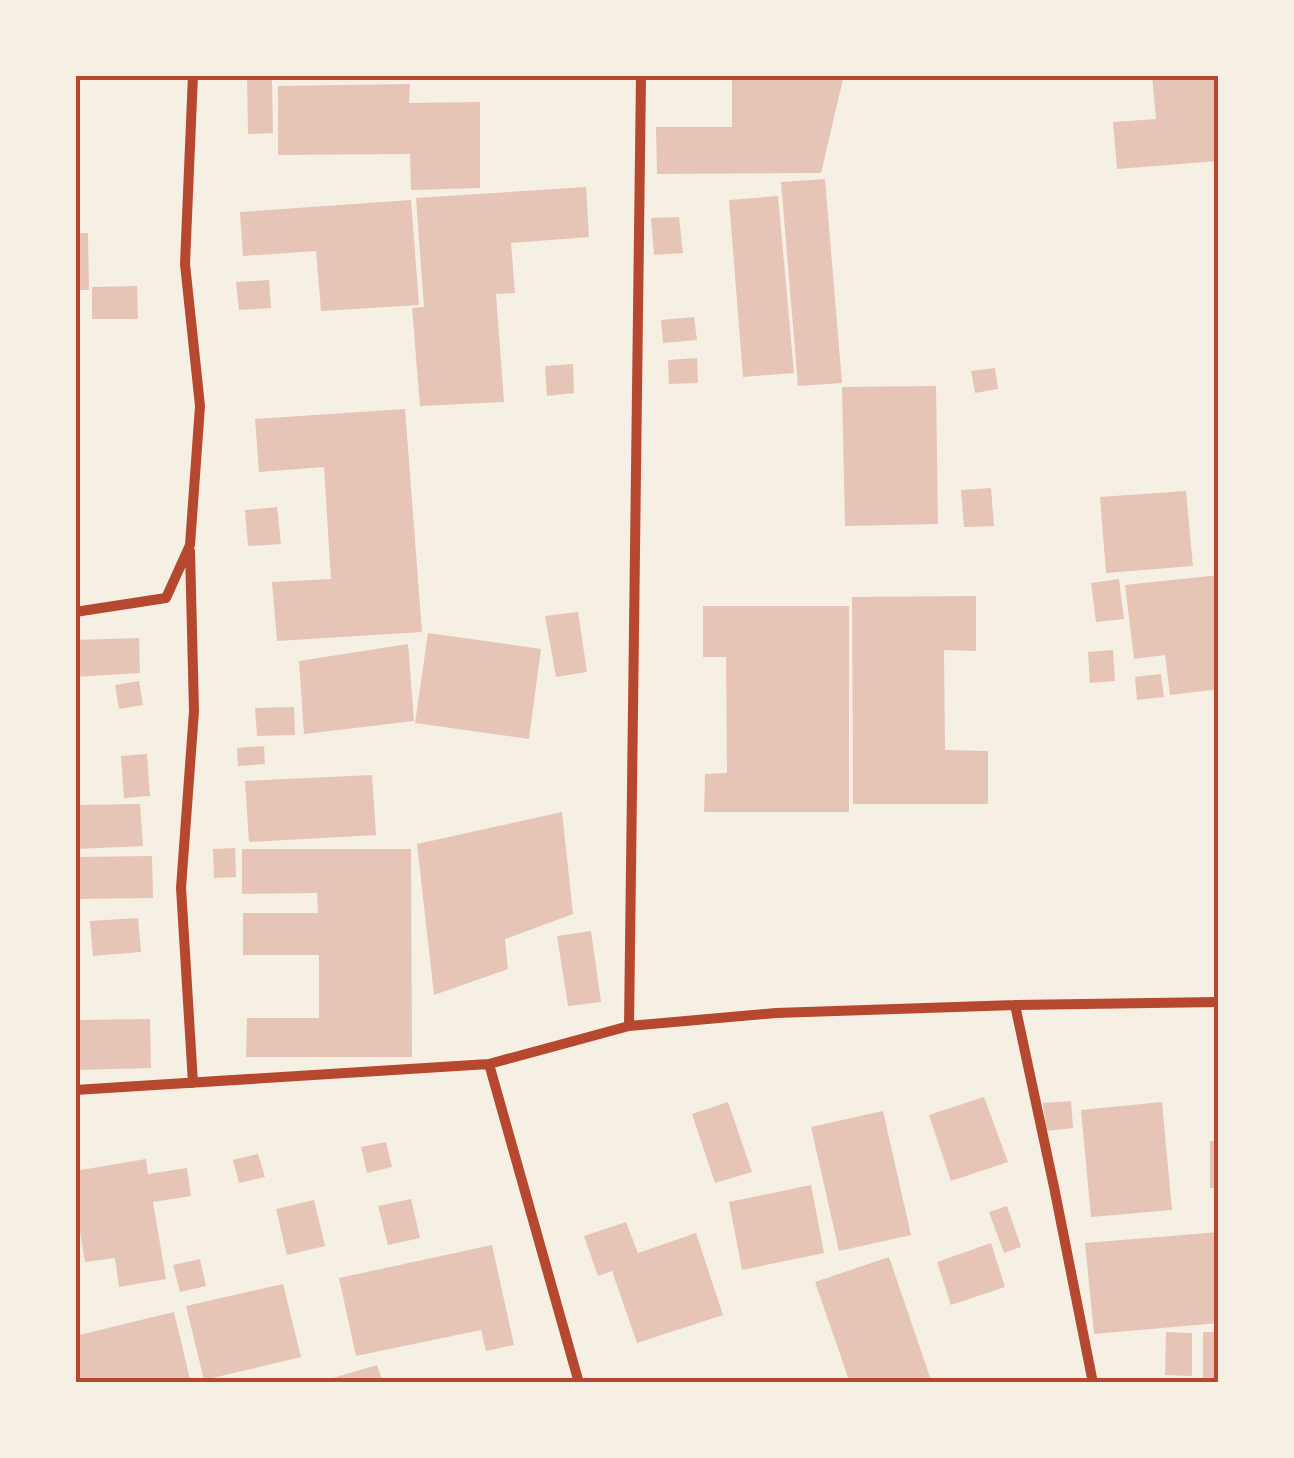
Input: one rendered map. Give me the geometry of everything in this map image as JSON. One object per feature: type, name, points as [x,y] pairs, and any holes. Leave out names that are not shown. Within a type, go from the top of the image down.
[{"type":"street","points":[[192,1083],[181,888],[194,711],[190,545],[200,406],[186,264],[193,75]]},
{"type":"street","points":[[629,1026],[641,75]]},
{"type":"street","points":[[75,612],[166,598],[190,545]]},
{"type":"street","points":[[75,1090],[489,1064],[629,1026],[776,1014],[1219,1002]]},
{"type":"street","points":[[1015,1005],[1093,1383]]},
{"type":"street","points":[[489,1064],[579,1383]]},
{"type":"building","points":[[247,75],[328,75],[328,80],[272,80],[273,133],[248,134]]},
{"type":"building","points":[[340,75],[409,75],[409,79],[340,79]]},
{"type":"building","points":[[732,75],[844,75],[821,173],[657,174],[656,127],[732,127]]},
{"type":"building","points":[[1152,75],[1219,75],[1219,161],[1117,169],[1113,122],[1156,119]]},
{"type":"building","points":[[410,84],[409,103],[480,102],[480,188],[411,190],[410,154],[278,155],[278,86]]},
{"type":"building","points":[[825,179],[842,383],[798,386],[781,182]]},
{"type":"building","points":[[586,187],[589,237],[511,243],[515,293],[496,294],[504,402],[420,406],[412,308],[424,307],[416,198]]},
{"type":"building","points":[[778,196],[794,373],[743,377],[729,200]]},
{"type":"building","points":[[411,200],[419,305],[321,311],[316,251],[243,256],[240,212]]},
{"type":"building","points":[[679,217],[683,253],[654,255],[651,218]]},
{"type":"building","points":[[75,233],[88,233],[89,290],[75,290]]},
{"type":"building","points":[[269,280],[271,308],[239,310],[236,282]]},
{"type":"building","points":[[137,286],[138,319],[92,319],[92,287]]},
{"type":"building","points":[[694,317],[697,340],[663,343],[661,320]]},
{"type":"building","points":[[697,358],[698,383],[669,384],[668,360]]},
{"type":"building","points":[[573,364],[574,393],[547,396],[545,366]]},
{"type":"building","points":[[995,368],[998,389],[975,393],[971,371]]},
{"type":"building","points":[[936,386],[938,524],[845,526],[842,387]]},
{"type":"building","points":[[405,409],[422,632],[277,641],[272,582],[331,579],[324,467],[259,472],[255,419]]},
{"type":"building","points":[[991,488],[994,526],[964,527],[961,490]]},
{"type":"building","points":[[1186,491],[1193,566],[1106,573],[1100,497]]},
{"type":"building","points":[[277,507],[281,544],[248,546],[245,510]]},
{"type":"building","points":[[1219,575],[1219,689],[1170,695],[1165,655],[1134,659],[1125,585]]},
{"type":"building","points":[[1119,579],[1124,619],[1096,622],[1091,583]]},
{"type":"building","points":[[976,596],[976,651],[944,650],[945,750],[988,751],[988,804],[853,804],[852,597]]},
{"type":"building","points":[[703,606],[849,606],[849,812],[704,812],[705,774],[727,773],[726,657],[703,657]]},
{"type":"building","points":[[578,612],[587,672],[556,677],[545,616]]},
{"type":"building","points":[[428,633],[541,649],[529,739],[415,723]]},
{"type":"building","points":[[139,638],[140,673],[75,677],[75,640]]},
{"type":"building","points":[[408,644],[414,721],[304,734],[299,661]]},
{"type":"building","points":[[1113,650],[1115,681],[1090,683],[1088,652]]},
{"type":"building","points":[[1161,674],[1164,697],[1137,700],[1135,677]]},
{"type":"building","points":[[139,681],[143,705],[119,709],[115,685]]},
{"type":"building","points":[[294,707],[295,735],[257,736],[255,708]]},
{"type":"building","points":[[264,746],[265,764],[238,766],[237,748]]},
{"type":"building","points":[[147,754],[150,796],[124,798],[121,756]]},
{"type":"building","points":[[372,775],[376,835],[249,842],[245,781]]},
{"type":"building","points":[[75,789],[79,805],[140,804],[143,846],[75,849]]},
{"type":"building","points":[[562,812],[573,914],[505,939],[508,969],[434,995],[417,844]]},
{"type":"building","points":[[235,848],[236,877],[214,878],[213,849]]},
{"type":"building","points":[[242,849],[411,849],[412,1057],[246,1057],[247,1018],[319,1018],[319,955],[243,955],[243,913],[318,913],[317,893],[242,894]]},
{"type":"building","points":[[152,856],[153,898],[75,899],[75,857]]},
{"type":"building","points":[[138,918],[141,952],[93,956],[90,921]]},
{"type":"building","points":[[591,931],[601,1002],[568,1006],[557,936]]},
{"type":"building","points":[[75,976],[79,1020],[150,1019],[151,1068],[75,1070]]},
{"type":"building","points":[[984,1097],[1008,1162],[951,1181],[929,1115]]},
{"type":"building","points":[[1071,1101],[1073,1128],[1046,1131],[1043,1103]]},
{"type":"building","points":[[728,1102],[752,1172],[715,1183],[692,1114]]},
{"type":"building","points":[[1162,1102],[1172,1210],[1091,1217],[1081,1110]]},
{"type":"building","points":[[883,1111],[911,1235],[839,1251],[811,1127]]},
{"type":"building","points":[[1210,1141],[1219,1141],[1219,1188],[1210,1188]]},
{"type":"building","points":[[386,1142],[392,1167],[367,1173],[361,1147]]},
{"type":"building","points":[[258,1154],[265,1177],[239,1183],[233,1160]]},
{"type":"building","points":[[146,1159],[148,1174],[187,1168],[191,1196],[153,1202],[166,1279],[119,1287],[115,1258],[85,1262],[75,1202],[75,1171]]},
{"type":"building","points":[[811,1185],[824,1253],[742,1270],[729,1202]]},
{"type":"building","points":[[411,1199],[420,1238],[388,1245],[378,1206]]},
{"type":"building","points":[[314,1200],[325,1246],[287,1255],[276,1209]]},
{"type":"building","points":[[1007,1206],[1021,1247],[1004,1253],[989,1212]]},
{"type":"building","points":[[626,1222],[638,1253],[696,1233],[723,1315],[637,1343],[612,1271],[598,1276],[584,1236]]},
{"type":"building","points":[[1219,1232],[1219,1323],[1094,1334],[1085,1243]]},
{"type":"building","points":[[991,1243],[1005,1287],[951,1305],[937,1262]]},
{"type":"building","points":[[492,1245],[514,1345],[486,1351],[481,1330],[356,1356],[339,1278]]},
{"type":"building","points":[[889,1257],[932,1383],[850,1383],[815,1282]]},
{"type":"building","points":[[200,1259],[206,1286],[180,1292],[173,1265]]},
{"type":"building","points":[[283,1284],[301,1357],[204,1380],[186,1306]]},
{"type":"building","points":[[174,1312],[191,1383],[75,1383],[75,1336]]},
{"type":"building","points":[[1166,1332],[1192,1333],[1192,1376],[1165,1375]]},
{"type":"building","points":[[1203,1332],[1219,1332],[1219,1383],[1203,1383]]},
{"type":"building","points":[[377,1365],[383,1383],[319,1383],[319,1382]]}]
